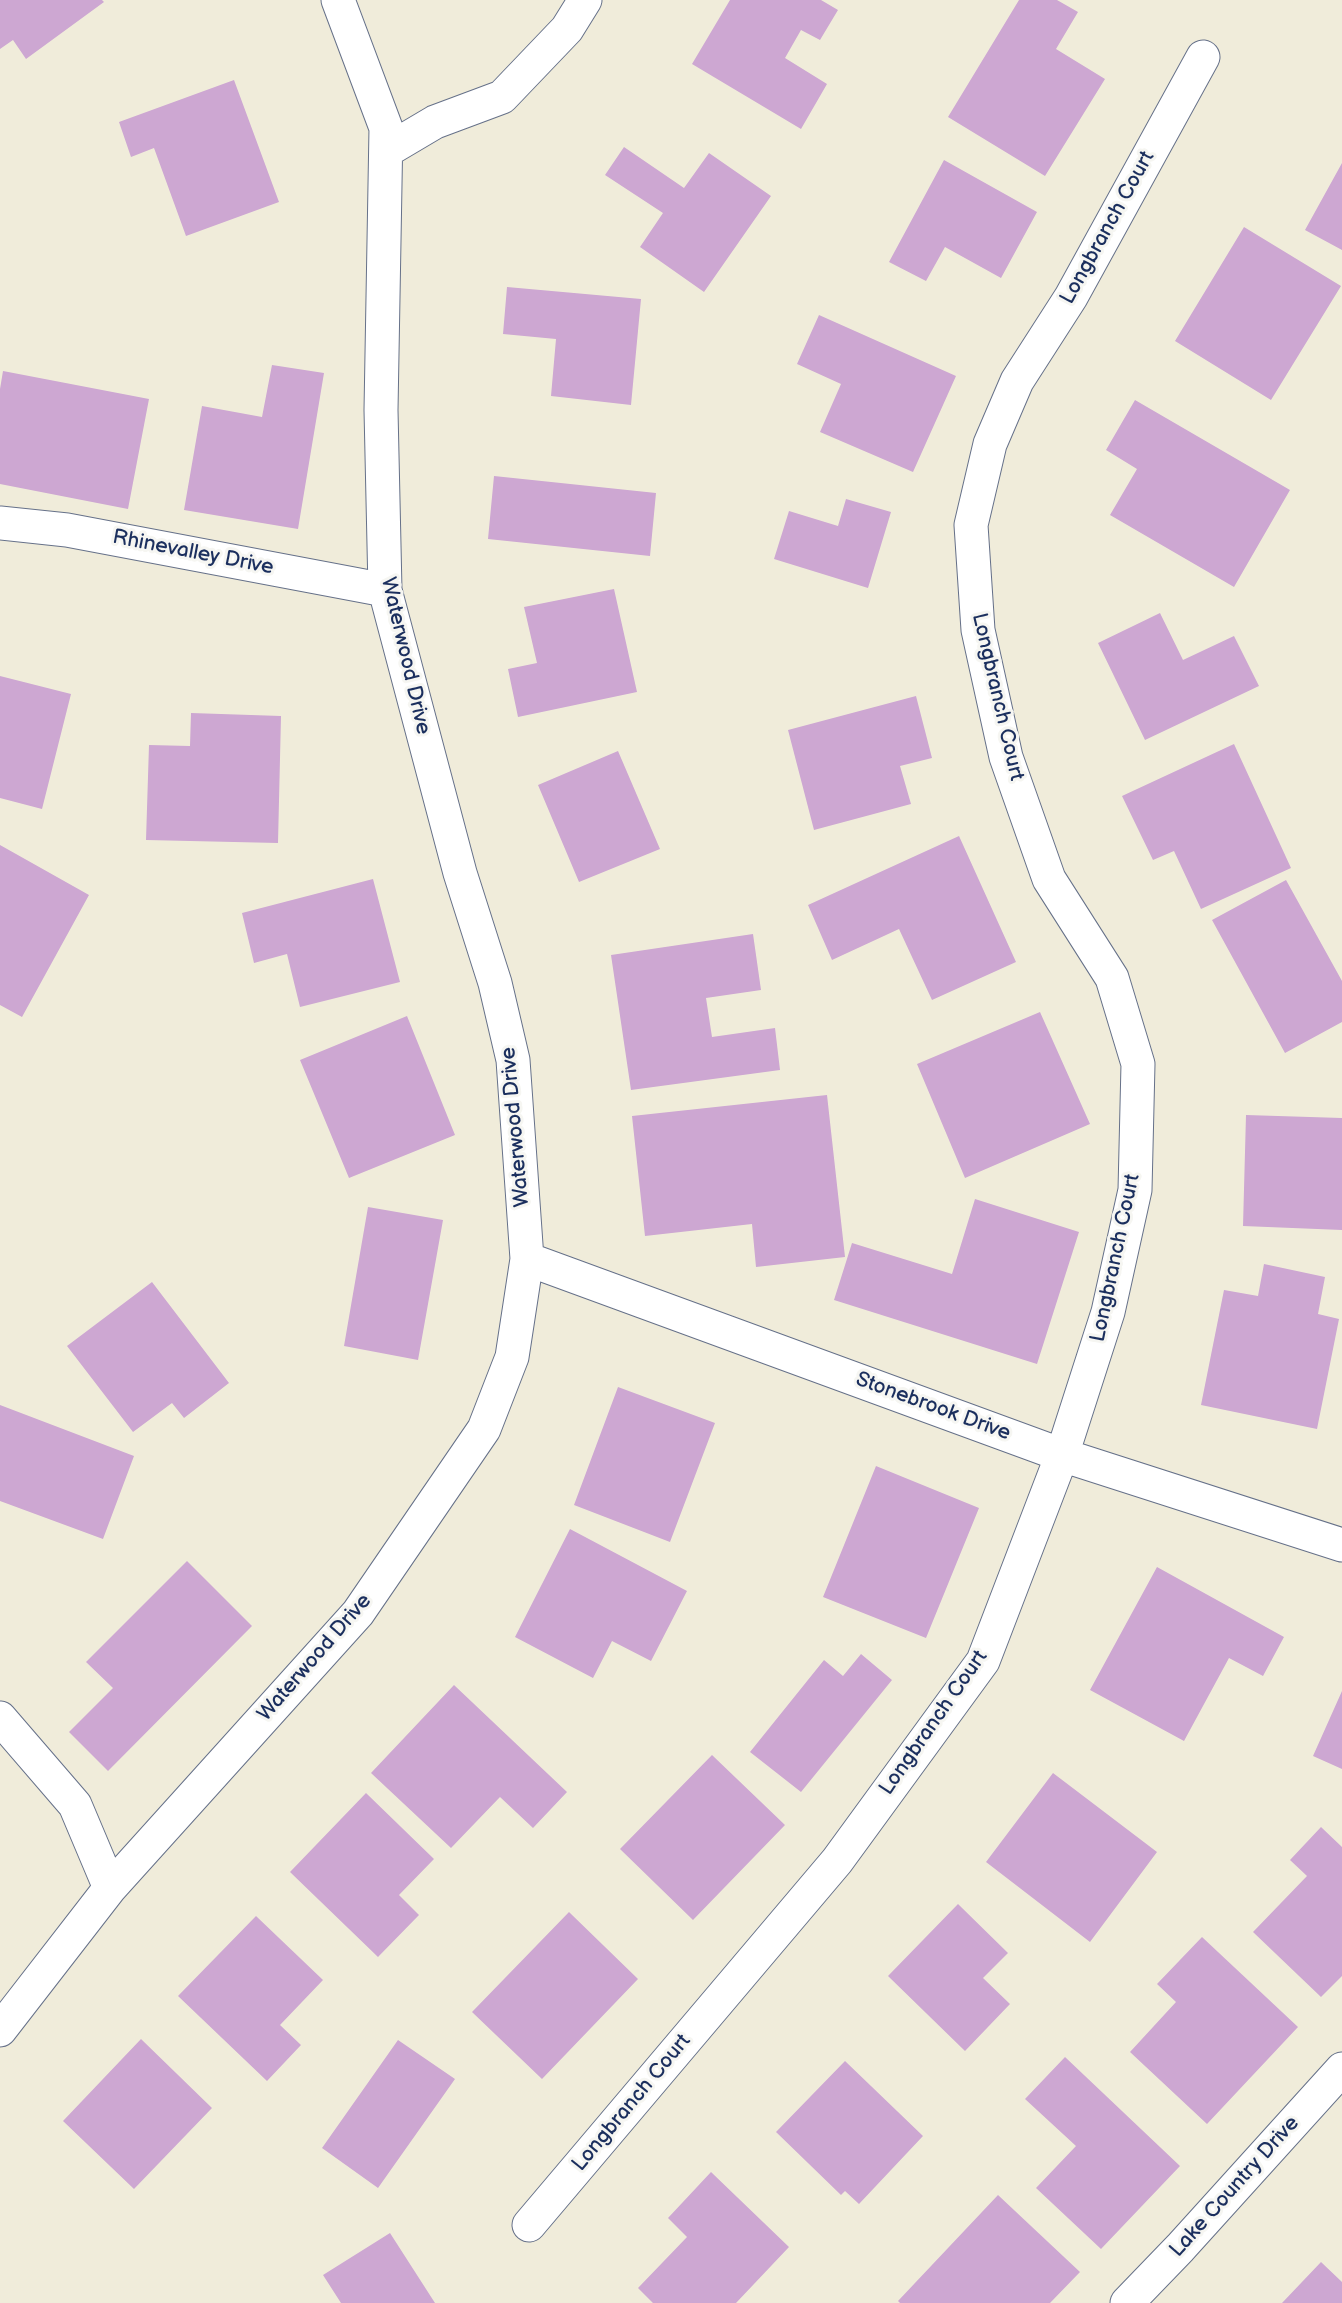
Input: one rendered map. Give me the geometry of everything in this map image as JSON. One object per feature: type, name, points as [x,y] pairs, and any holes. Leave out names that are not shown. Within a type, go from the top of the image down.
[{"type":"street","name":"Waterwood Drive","points":[[0,2030],[110,1888],[358,1613],[484,1429],[512,1357],[527,1259],[513,1060],[495,983],[460,873],[385,590],[381,410],[386,128],[338,0]]},
{"type":"street","points":[[386,151],[435,122],[501,97],[567,29],[585,0]]},
{"type":"street","name":"Longbranch Court","points":[[529,2226],[837,1861],[983,1661],[1062,1455],[1108,1312],[1135,1190],[1138,1064],[1112,978],[1049,879],[1006,757],[978,630],[971,525],[990,444],[1017,381],[1071,297],[1203,57]]},
{"type":"street","name":"Rhinevalley Drive","points":[[0,523],[68,530],[385,590]]},
{"type":"street","name":"Stonebrook Drive","points":[[527,1259],[1062,1455],[1342,1545]]},
{"type":"street","points":[[0,1718],[75,1805],[110,1888]]},
{"type":"street","name":"Lake Country Drive","points":[[1127,2303],[1188,2240],[1342,2070]]},
{"type":"building","points":[[0,0],[102,0],[104,2],[26,59],[13,40],[0,49]]},
{"type":"building","points":[[730,0],[821,0],[838,10],[820,40],[801,30],[785,58],[827,84],[801,129],[692,64]]},
{"type":"building","points":[[1019,0],[1057,0],[1078,12],[1056,49],[1105,79],[1045,176],[948,117]]},
{"type":"building","points":[[234,80],[279,202],[186,236],[154,148],[131,157],[119,122]]},
{"type":"building","points":[[624,147],[684,188],[709,153],[771,196],[704,292],[640,247],[663,213],[605,175]]},
{"type":"building","points":[[944,160],[1037,212],[1001,278],[945,247],[926,281],[889,262]]},
{"type":"building","points":[[1342,163],[1342,250],[1305,230]]},
{"type":"building","points":[[1244,227],[1341,286],[1271,400],[1175,341]]},
{"type":"building","points":[[507,287],[641,299],[631,405],[551,396],[556,339],[503,334]]},
{"type":"building","points":[[819,315],[956,376],[913,472],[820,432],[841,384],[797,364]]},
{"type":"building","points":[[272,365],[324,373],[298,529],[184,510],[202,406],[262,417]]},
{"type":"building","points":[[3,371],[149,399],[128,509],[0,484],[0,389]]},
{"type":"building","points":[[1135,400],[1290,490],[1234,587],[1110,515],[1137,469],[1106,450]]},
{"type":"building","points":[[494,476],[656,493],[650,556],[488,539]]},
{"type":"building","points":[[846,499],[891,512],[868,588],[774,559],[789,511],[838,526]]},
{"type":"building","points":[[614,589],[637,692],[518,717],[508,669],[537,663],[524,607]]},
{"type":"building","points":[[1160,613],[1183,660],[1234,636],[1259,686],[1145,740],[1098,643]]},
{"type":"building","points":[[0,676],[71,694],[42,809],[0,798]]},
{"type":"building","points":[[916,696],[932,758],[900,766],[911,804],[814,830],[788,730]]},
{"type":"building","points":[[191,713],[281,716],[278,843],[146,840],[149,745],[190,746]]},
{"type":"building","points":[[1234,744],[1291,868],[1201,909],[1174,851],[1153,860],[1122,796]]},
{"type":"building","points":[[618,751],[660,849],[579,882],[538,785]]},
{"type":"building","points":[[959,836],[1016,962],[932,1000],[899,929],[832,960],[808,905]]},
{"type":"building","points":[[0,845],[89,895],[22,1017],[0,1005]]},
{"type":"building","points":[[373,879],[400,982],[300,1007],[287,954],[254,963],[242,913]]},
{"type":"building","points":[[1286,880],[1342,981],[1342,1022],[1285,1053],[1212,920]]},
{"type":"building","points":[[753,934],[761,990],[706,998],[712,1037],[775,1028],[780,1070],[631,1090],[611,955]]},
{"type":"building","points":[[1040,1012],[1090,1124],[965,1178],[917,1064]]},
{"type":"building","points":[[407,1016],[455,1135],[349,1178],[300,1060]]},
{"type":"building","points":[[827,1095],[845,1257],[756,1267],[752,1224],[645,1236],[632,1116]]},
{"type":"building","points":[[1246,1115],[1342,1118],[1342,1230],[1243,1226]]},
{"type":"building","points":[[975,1199],[1079,1232],[1037,1364],[834,1300],[852,1243],[952,1274]]},
{"type":"building","points":[[368,1207],[443,1220],[418,1360],[344,1346]]},
{"type":"building","points":[[1264,1264],[1325,1277],[1318,1314],[1339,1319],[1317,1429],[1201,1405],[1224,1290],[1258,1296]]},
{"type":"building","points":[[152,1282],[229,1383],[184,1418],[172,1403],[133,1432],[67,1346]]},
{"type":"building","points":[[618,1387],[715,1423],[670,1542],[574,1505]]},
{"type":"building","points":[[0,1405],[134,1456],[103,1539],[0,1501]]},
{"type":"building","points":[[876,1466],[979,1508],[926,1638],[823,1597]]},
{"type":"building","points":[[570,1529],[687,1591],[651,1661],[612,1641],[593,1678],[515,1637]]},
{"type":"building","points":[[187,1561],[252,1626],[108,1771],[69,1732],[113,1688],[86,1662]]},
{"type":"building","points":[[1157,1567],[1284,1637],[1263,1676],[1229,1658],[1184,1741],[1090,1690]]},
{"type":"building","points":[[861,1654],[892,1680],[801,1792],[750,1752],[824,1660],[843,1676]]},
{"type":"building","points":[[454,1685],[567,1792],[533,1828],[500,1797],[451,1848],[371,1773]]},
{"type":"building","points":[[1342,1691],[1342,1769],[1313,1756]]},
{"type":"building","points":[[712,1755],[785,1825],[693,1920],[620,1849]]},
{"type":"building","points":[[1053,1773],[1157,1852],[1090,1942],[986,1862]]},
{"type":"building","points":[[366,1793],[434,1859],[399,1895],[419,1915],[378,1957],[290,1872]]},
{"type":"building","points":[[1321,1827],[1342,1847],[1342,1976],[1321,1997],[1253,1932],[1307,1876],[1290,1860]]},
{"type":"building","points":[[958,1904],[1008,1953],[983,1978],[1010,2004],[965,2051],[888,1976]]},
{"type":"building","points":[[569,1912],[638,1979],[542,2079],[472,2012]]},
{"type":"building","points":[[256,1916],[323,1980],[280,2025],[301,2045],[267,2081],[178,1996]]},
{"type":"building","points":[[1202,1937],[1298,2027],[1207,2124],[1130,2052],[1176,2002],[1157,1984]]},
{"type":"building","points":[[141,2039],[212,2108],[134,2189],[63,2121]]},
{"type":"building","points":[[398,2040],[455,2079],[378,2188],[322,2148]]},
{"type":"building","points":[[1065,2057],[1180,2166],[1101,2249],[1036,2188],[1076,2146],[1025,2099]]},
{"type":"building","points":[[845,2061],[923,2136],[859,2204],[845,2191],[841,2195],[776,2132]]},
{"type":"building","points":[[711,2172],[789,2247],[736,2303],[653,2303],[638,2288],[687,2237],[668,2218]]},
{"type":"building","points":[[998,2195],[1080,2272],[1050,2303],[900,2303],[898,2301]]},
{"type":"building","points":[[390,2233],[435,2303],[341,2303],[323,2275]]},
{"type":"building","points":[[1321,2262],[1342,2282],[1342,2303],[1282,2303]]}]
